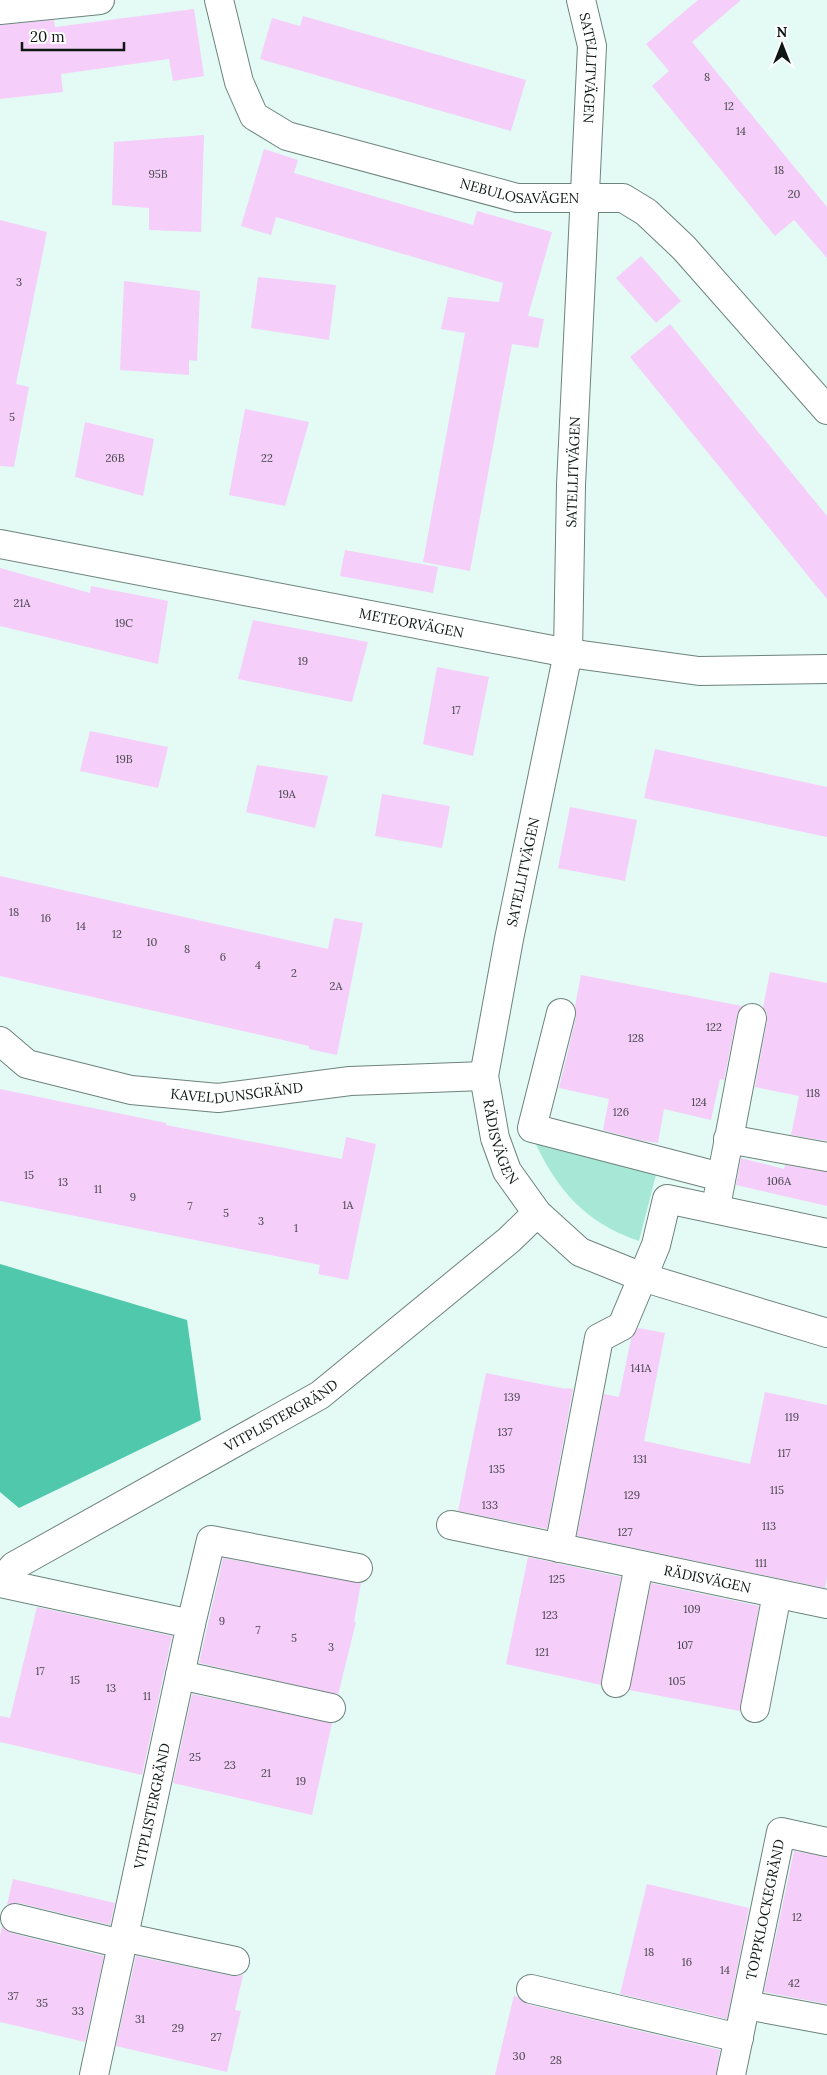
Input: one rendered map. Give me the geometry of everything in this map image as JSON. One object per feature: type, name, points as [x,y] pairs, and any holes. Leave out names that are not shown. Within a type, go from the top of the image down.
[{"type":"street","points":[[0,10],[100,0]]},
{"type":"street","name":"NEBULOSAVÄGEN","points":[[219,0],[239,82],[254,116],[287,136],[517,198],[623,198],[646,212],[684,248],[827,410]]},
{"type":"street","name":"SATELLITVÄGEN","points":[[509,940],[568,653],[572,486],[592,46],[581,0]]},
{"type":"street","name":"METEORVÄGEN","points":[[0,544],[568,653],[698,671],[827,669]]},
{"type":"street","name":"RÄDISVÄGEN","points":[[509,940],[484,1076],[495,1138],[507,1171],[537,1213],[580,1252],[642,1277],[827,1333]]},
{"type":"street","points":[[561,1013],[532,1128],[721,1177]]},
{"type":"street","points":[[715,1210],[752,1018]]},
{"type":"street","name":"KAVELDUNSGRÄND","points":[[0,1040],[27,1064],[131,1090],[218,1098],[350,1081],[484,1076]]},
{"type":"street","points":[[728,1139],[827,1157]]},
{"type":"street","points":[[559,1548],[599,1338],[622,1326],[656,1245],[667,1199],[827,1233]]},
{"type":"street","name":"VITPLISTERGRÄND","points":[[191,1624],[0,1582],[14,1566],[320,1395],[508,1240],[537,1213]]},
{"type":"street","name":"RÄDISVÄGEN","points":[[451,1525],[827,1604]]},
{"type":"street","name":"VITPLISTERGRÄND","points":[[100,2074],[123,1941],[191,1624],[211,1540],[358,1568]]},
{"type":"street","points":[[616,1683],[638,1565]]},
{"type":"street","points":[[755,1708],[777,1594]]},
{"type":"street","points":[[180,1675],[331,1708]]},
{"type":"street","name":"TOPPKLOCKEGRÄND","points":[[731,2075],[781,1832],[827,1842]]},
{"type":"street","points":[[14,1918],[123,1941],[235,1961]]},
{"type":"street","points":[[531,1988],[739,2038]]},
{"type":"street","points":[[746,2005],[827,2020]]},
{"type":"green space","points":[[533,1138],[658,1167],[639,1241],[603,1224],[574,1202],[552,1173]]},
{"type":"green space","points":[[0,1264],[187,1320],[201,1420],[19,1508],[0,1492]]},
{"type":"building","points":[[698,0],[741,0],[692,42],[827,207],[827,258],[794,220],[775,236],[652,86],[669,71],[646,44]]},
{"type":"building","points":[[194,9],[204,76],[173,81],[169,59],[61,74],[63,92],[0,99],[0,25],[54,20],[55,27]]},
{"type":"building","points":[[303,16],[526,80],[511,131],[260,59],[272,18],[300,26]]},
{"type":"building","points":[[204,135],[201,232],[149,230],[149,208],[112,205],[114,142]]},
{"type":"building","points":[[264,149],[298,160],[294,173],[473,225],[477,211],[552,232],[528,316],[544,319],[538,348],[512,344],[470,571],[423,562],[465,333],[441,329],[448,297],[499,302],[503,283],[276,217],[271,235],[241,226]]},
{"type":"building","points":[[0,220],[47,232],[16,384],[29,387],[14,467],[0,466]]},
{"type":"building","points":[[641,256],[681,301],[656,323],[616,278]]},
{"type":"building","points":[[258,277],[336,285],[329,340],[251,328]]},
{"type":"building","points":[[124,281],[200,291],[197,361],[189,360],[189,375],[120,370]]},
{"type":"building","points":[[670,324],[827,516],[827,599],[630,357]]},
{"type":"building","points":[[245,409],[309,422],[285,506],[229,495]]},
{"type":"building","points":[[85,422],[154,439],[143,496],[75,477]]},
{"type":"building","points":[[345,550],[438,567],[433,593],[340,576]]},
{"type":"building","points":[[0,568],[90,593],[91,586],[168,601],[158,664],[0,626]]},
{"type":"building","points":[[253,620],[368,642],[352,702],[238,679]]},
{"type":"building","points":[[437,667],[489,677],[473,756],[423,744]]},
{"type":"building","points":[[90,731],[168,747],[158,788],[80,771]]},
{"type":"building","points":[[655,749],[827,787],[827,837],[644,798]]},
{"type":"building","points":[[257,765],[328,776],[315,828],[246,812]]},
{"type":"building","points":[[382,794],[450,806],[442,848],[375,836]]},
{"type":"building","points":[[570,807],[637,820],[625,881],[558,868]]},
{"type":"building","points":[[0,876],[328,949],[334,918],[363,923],[337,1055],[309,1049],[309,1046],[0,976]]},
{"type":"building","points":[[770,972],[827,983],[827,1141],[791,1135],[799,1096],[755,1087],[767,1021],[767,1013],[763,1007]]},
{"type":"building","points":[[581,975],[742,1006],[737,1015],[724,1080],[720,1079],[711,1120],[664,1109],[658,1143],[639,1140],[603,1130],[609,1099],[559,1088],[576,1017],[575,1006]]},
{"type":"building","points":[[0,1089],[166,1123],[166,1125],[342,1159],[346,1137],[376,1144],[348,1280],[318,1274],[320,1265],[0,1201]]},
{"type":"building","points":[[741,1158],[784,1169],[785,1165],[827,1172],[827,1206],[736,1185]]},
{"type":"building","points":[[638,1328],[665,1333],[644,1441],[750,1464],[765,1392],[827,1405],[827,1577],[825,1588],[577,1536],[604,1394],[619,1397],[631,1339]]},
{"type":"building","points":[[486,1373],[573,1389],[547,1529],[458,1511]]},
{"type":"building","points":[[528,1557],[621,1577],[601,1685],[506,1664]]},
{"type":"building","points":[[223,1558],[361,1583],[354,1622],[356,1622],[338,1695],[199,1663]]},
{"type":"building","points":[[651,1583],[759,1606],[740,1711],[629,1690]]},
{"type":"building","points":[[37,1607],[172,1636],[142,1775],[0,1742],[0,1716],[10,1718]]},
{"type":"building","points":[[192,1694],[332,1723],[312,1815],[173,1783]]},
{"type":"building","points":[[794,1851],[827,1857],[827,2004],[764,1992]]},
{"type":"building","points":[[13,1879],[115,1903],[110,1925],[19,1903],[7,1905]]},
{"type":"building","points":[[647,1884],[749,1908],[727,2019],[620,1994]]},
{"type":"building","points":[[2,1926],[11,1933],[104,1956],[85,2042],[0,2022],[0,1936]]},
{"type":"building","points":[[136,1956],[232,1976],[243,1975],[235,2010],[241,2011],[227,2072],[116,2046]]},
{"type":"building","points":[[514,1995],[527,2004],[720,2050],[716,2075],[495,2075]]}]
